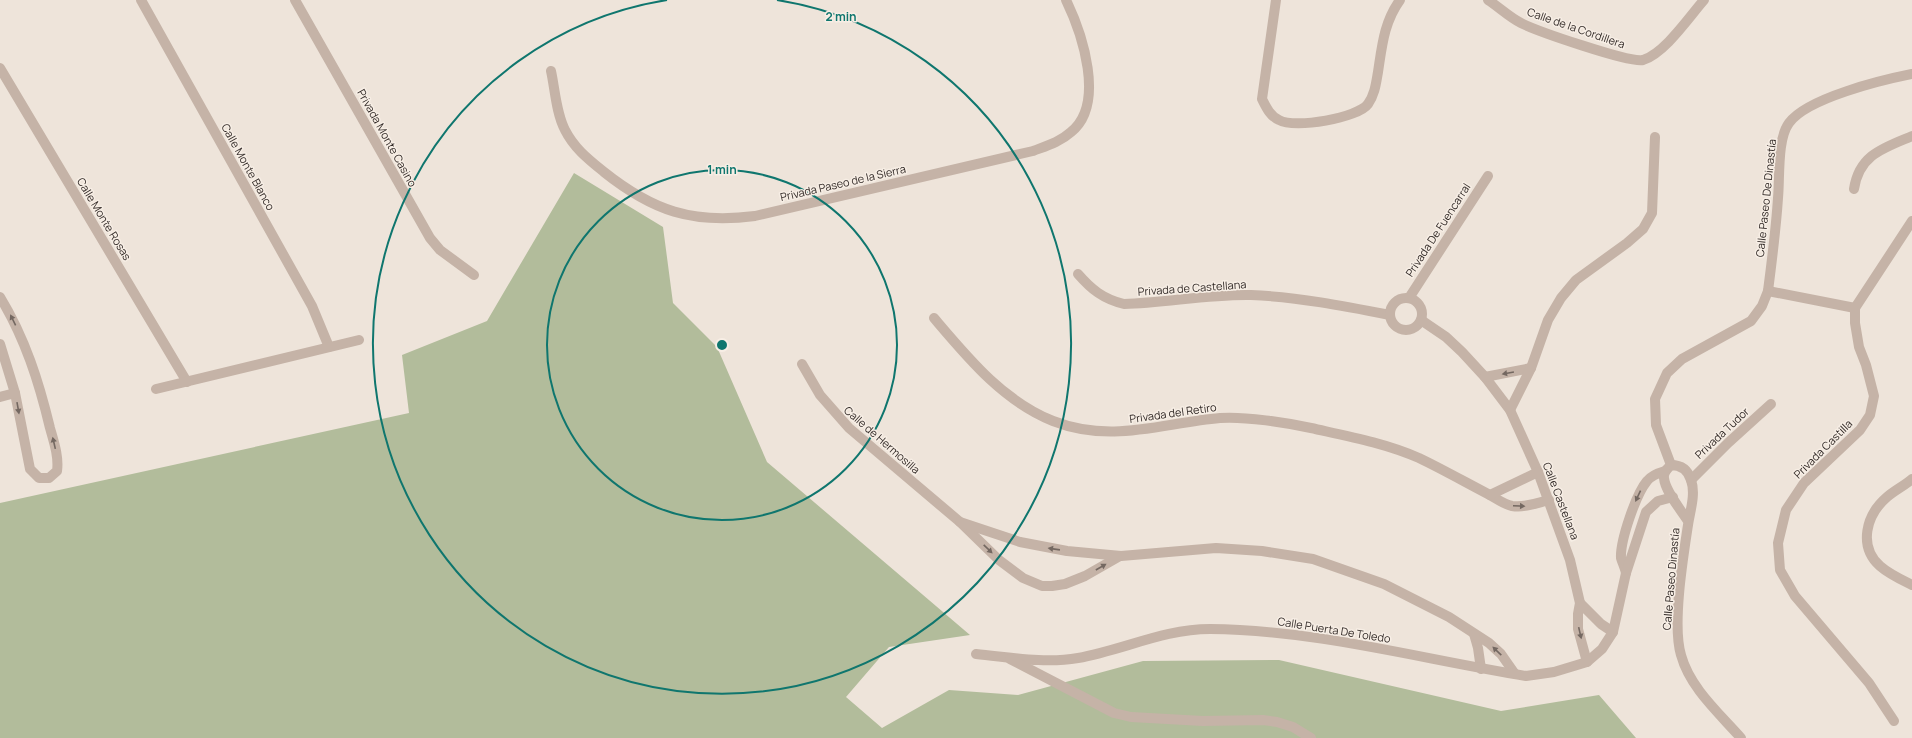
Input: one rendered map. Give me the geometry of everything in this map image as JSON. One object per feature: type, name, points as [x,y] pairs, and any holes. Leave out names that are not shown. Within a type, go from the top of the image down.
[{"type":"street","name":"Calle Monte Blanco","points":[[141,0],[312,306],[329,347]]},
{"type":"street","name":"Privada Monte Casino","points":[[295,0],[430,238],[440,250],[474,275]]},
{"type":"street","name":"Privada Paseo de la Sierra","points":[[551,71],[564,129],[575,146],[610,177],[642,199],[670,212],[697,217],[731,219],[755,216],[1033,151],[1053,144],[1072,132],[1086,111],[1088,86],[1087,61],[1078,24],[1066,0]]},
{"type":"street","points":[[1276,0],[1262,99],[1267,110],[1278,120],[1288,124],[1305,124],[1358,113],[1368,105],[1374,95],[1385,28],[1392,10],[1400,0]]},
{"type":"street","name":"Calle de la Cordillera","points":[[1488,0],[1521,23],[1610,55],[1643,60],[1660,51],[1704,0]]},
{"type":"street","name":"Calle Monte Rosas","points":[[0,68],[187,382]]},
{"type":"street","name":"Calle Paseo De Dinastía","points":[[1668,468],[1656,426],[1655,399],[1667,373],[1682,359],[1751,321],[1762,306],[1768,291],[1780,180],[1782,142],[1788,124],[1799,113],[1814,105],[1860,87],[1912,74]]},
{"type":"street","points":[[1854,189],[1856,176],[1861,165],[1890,145],[1912,136]]},
{"type":"street","points":[[1510,410],[1531,368],[1548,320],[1561,298],[1576,280],[1627,243],[1643,229],[1652,214],[1655,137]]},
{"type":"street","name":"Privada De Fuencarral","points":[[1409,298],[1488,176]]},
{"type":"street","points":[[1768,291],[1855,308],[1912,221]]},
{"type":"street","name":"Privada de Castellana","points":[[1078,274],[1097,293],[1110,301],[1124,304],[1251,295],[1313,301],[1390,314]]},
{"type":"street","points":[[0,297],[27,350],[40,384],[57,455],[57,471],[49,478],[39,478],[30,469],[16,393],[0,344]]},
{"type":"street","points":[[1403,298],[1409,298],[1419,304],[1422,309],[1421,320],[1414,328],[1404,330],[1394,325],[1390,314],[1394,304],[1403,298]]},
{"type":"street","name":"Privada Castilla","points":[[1855,308],[1855,323],[1859,348],[1866,365],[1874,396],[1870,415],[1860,430],[1804,483],[1786,510],[1778,542],[1780,570],[1795,596],[1869,683],[1894,721]]},
{"type":"street","name":"Privada del Retiro","points":[[934,318],[971,361],[995,384],[1027,408],[1053,421],[1079,429],[1105,432],[1143,430],[1222,418],[1266,421],[1310,428],[1391,447],[1420,459],[1490,495]]},
{"type":"street","name":"Calle Castellana","points":[[1421,320],[1446,337],[1485,377],[1510,410],[1538,472],[1570,560],[1580,603],[1578,629],[1588,662]]},
{"type":"street","points":[[156,389],[359,340]]},
{"type":"street","name":"Calle de Hermosilla","points":[[802,364],[820,395],[849,428],[960,522],[1013,572],[1033,584],[1052,586],[1085,576],[1120,556]]},
{"type":"street","points":[[1485,377],[1531,368]]},
{"type":"street","points":[[0,398],[16,393]]},
{"type":"street","name":"Privada Tudor","points":[[1691,480],[1728,443],[1771,404]]},
{"type":"street","points":[[1668,468],[1680,465],[1686,470],[1691,480]]},
{"type":"street","name":"Calle Paseo Dinastía","points":[[1668,468],[1665,482],[1688,521]]},
{"type":"street","name":"Calle Puerta De Toledo","points":[[1626,573],[1621,558],[1637,497],[1647,480],[1668,468]]},
{"type":"street","points":[[1490,495],[1538,472]]},
{"type":"street","points":[[1912,479],[1886,497],[1874,512],[1867,526],[1866,541],[1870,554],[1880,566],[1912,585]]},
{"type":"street","name":"Calle Paseo Dinastía","points":[[1691,480],[1692,504],[1688,521],[1678,618],[1677,638],[1680,655],[1687,672],[1703,694],[1741,738]]},
{"type":"street","points":[[1490,495],[1513,506],[1531,505],[1549,500]]},
{"type":"street","name":"Calle Puerta De Toledo","points":[[976,654],[1043,660],[1076,658],[1111,651],[1160,635],[1184,630],[1209,629],[1313,636],[1481,669],[1526,676],[1554,672],[1588,662],[1602,649],[1613,632],[1626,573],[1646,512],[1658,501],[1673,497]]},
{"type":"street","name":"Calle de Hermosilla","points":[[960,522],[1044,548],[1120,556]]},
{"type":"street","points":[[1120,556],[1216,548],[1262,551],[1313,559],[1384,584],[1449,617],[1489,643],[1501,654],[1515,674]]},
{"type":"street","points":[[1580,603],[1601,624],[1613,632]]},
{"type":"street","points":[[1474,634],[1481,669]]},
{"type":"street","points":[[1005,657],[1114,713],[1150,719],[1202,721],[1263,720],[1293,727],[1311,738]]},
{"type":"green space","points":[[574,173],[663,227],[673,303],[717,347],[767,462],[970,635],[889,647],[846,697],[882,728],[949,690],[1018,695],[1143,661],[1279,660],[1501,711],[1599,695],[1636,738],[0,738],[0,503],[409,413],[402,355],[487,321]]}]
